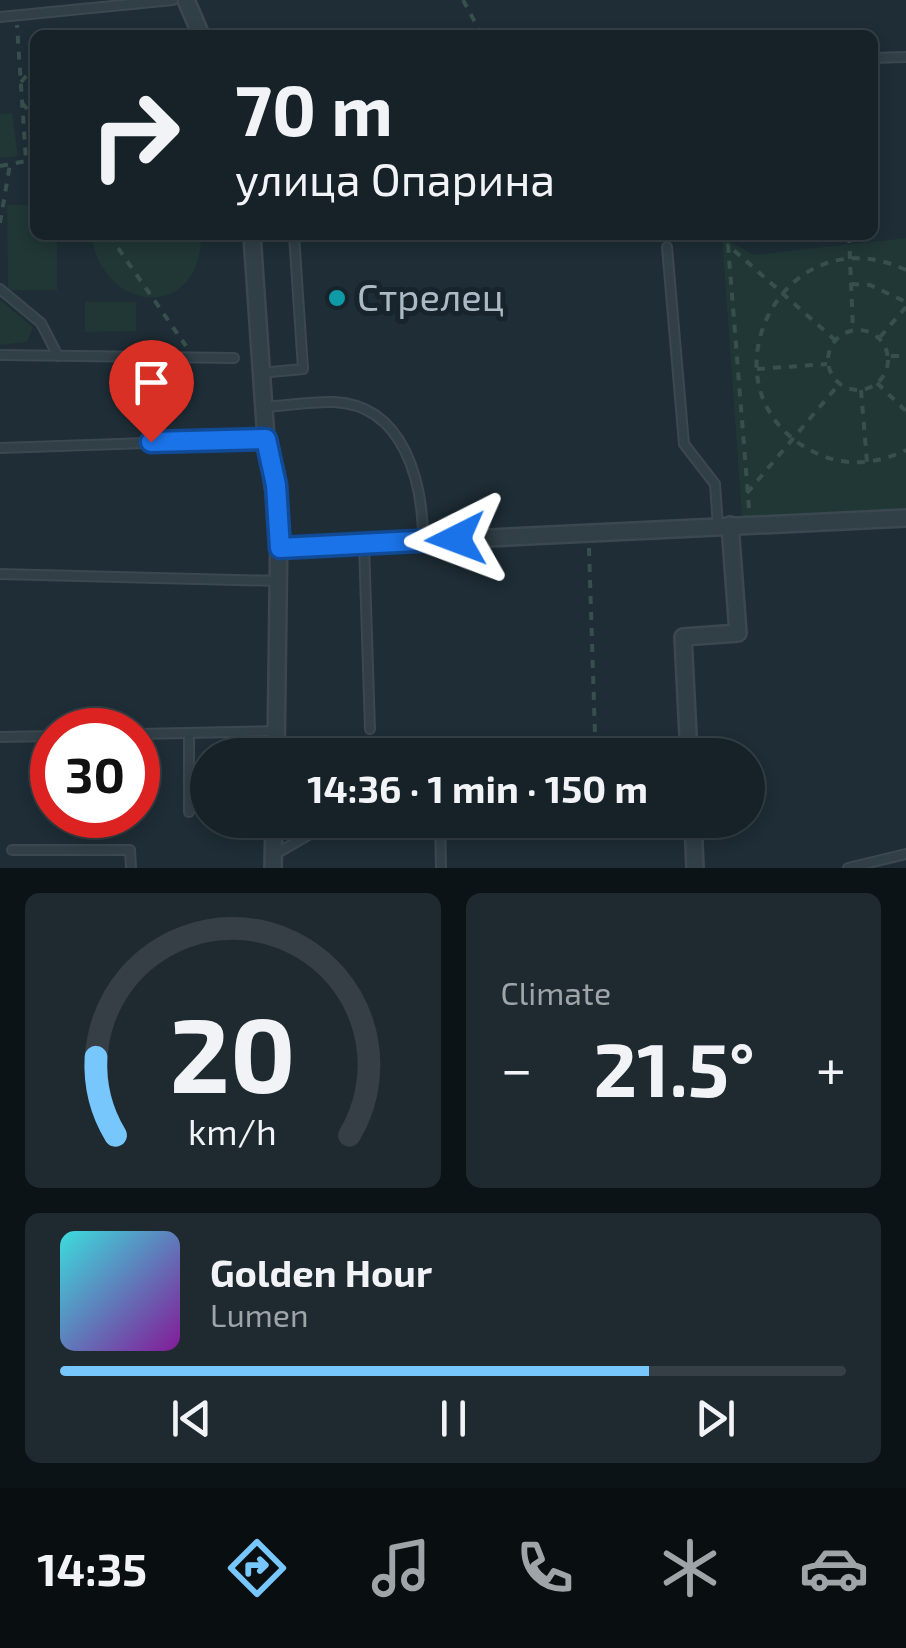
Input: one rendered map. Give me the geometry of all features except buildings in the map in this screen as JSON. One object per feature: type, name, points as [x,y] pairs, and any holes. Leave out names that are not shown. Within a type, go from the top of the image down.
[{"type":"street","points":[[186,0],[199,30]]},
{"type":"street","points":[[252,240],[263,408],[276,485],[280,548],[277,738]]},
{"type":"street","points":[[280,548],[906,518]]},
{"type":"street","points":[[688,738],[683,637],[738,633],[724,525]]},
{"type":"street","points":[[694,838],[695,868]]},
{"type":"lane","points":[[0,17],[173,0]]},
{"type":"lane","points":[[878,58],[906,57]]},
{"type":"lane","points":[[260,373],[302,369],[294,240]]},
{"type":"lane","points":[[667,247],[684,444],[715,484],[724,525]]},
{"type":"lane","points":[[0,289],[41,323],[58,356]]},
{"type":"lane","points":[[0,355],[234,358]]},
{"type":"lane","points":[[263,408],[334,402],[372,413],[406,449],[418,478],[423,540]]},
{"type":"lane","points":[[0,448],[266,439]]},
{"type":"lane","points":[[364,544],[370,729]]},
{"type":"lane","points":[[0,574],[280,581]]},
{"type":"lane","points":[[160,734],[277,731]]},
{"type":"lane","points":[[189,733],[189,812]]},
{"type":"lane","points":[[0,737],[30,736]]},
{"type":"lane","points":[[273,861],[307,838]]},
{"type":"lane","points":[[440,838],[441,868]]},
{"type":"lane","points":[[12,850],[130,850],[130,868]]},
{"type":"lane","points":[[848,868],[892,863],[906,854]]},
{"type":"path","points":[[463,0],[479,30]]},
{"type":"path","points":[[0,166],[26,162],[16,15]]},
{"type":"path","points":[[21,82],[30,72]]},
{"type":"path","points":[[22,104],[30,113]]},
{"type":"path","points":[[0,223],[10,164]]},
{"type":"path","points":[[112,240],[194,357]]},
{"type":"path","points":[[849,240],[853,330]]},
{"type":"path","points":[[748,508],[728,245],[835,340]]},
{"type":"path","points":[[906,270],[885,262],[850,259],[812,269],[782,293],[760,331],[757,369],[763,397],[773,417],[794,439],[826,458],[867,462],[906,450]]},
{"type":"path","points":[[851,284],[870,284],[906,304],[879,338]]},
{"type":"path","points":[[853,330],[868,330],[879,338],[888,356],[887,370],[877,384],[861,390],[840,383],[828,364],[835,340],[853,330]]},
{"type":"path","points":[[888,356],[906,356]]},
{"type":"path","points":[[757,369],[828,364]]},
{"type":"path","points":[[748,493],[840,383]]},
{"type":"path","points":[[877,384],[906,411]]},
{"type":"path","points":[[861,390],[867,462]]},
{"type":"path","points":[[588,533],[595,734]]},
{"type":"green space","points":[[12,113],[18,156],[0,158],[0,114]]},
{"type":"green space","points":[[7,205],[30,205],[30,240],[57,240],[57,290],[8,290]]},
{"type":"green space","points":[[906,238],[906,509],[742,517],[722,240],[754,255]]},
{"type":"green space","points":[[93,240],[200,240],[197,263],[186,282],[170,294],[151,298],[132,293],[114,282],[100,262]]},
{"type":"green space","points":[[0,300],[33,327],[27,342],[0,345]]},
{"type":"green space","points":[[85,302],[136,302],[136,331],[85,332]]},
{"type":"place","name":"Стрелец","points":[[337,298]]},
{"type":"route","points":[[151,442],[266,439],[276,485],[280,548],[456,539]]}]
